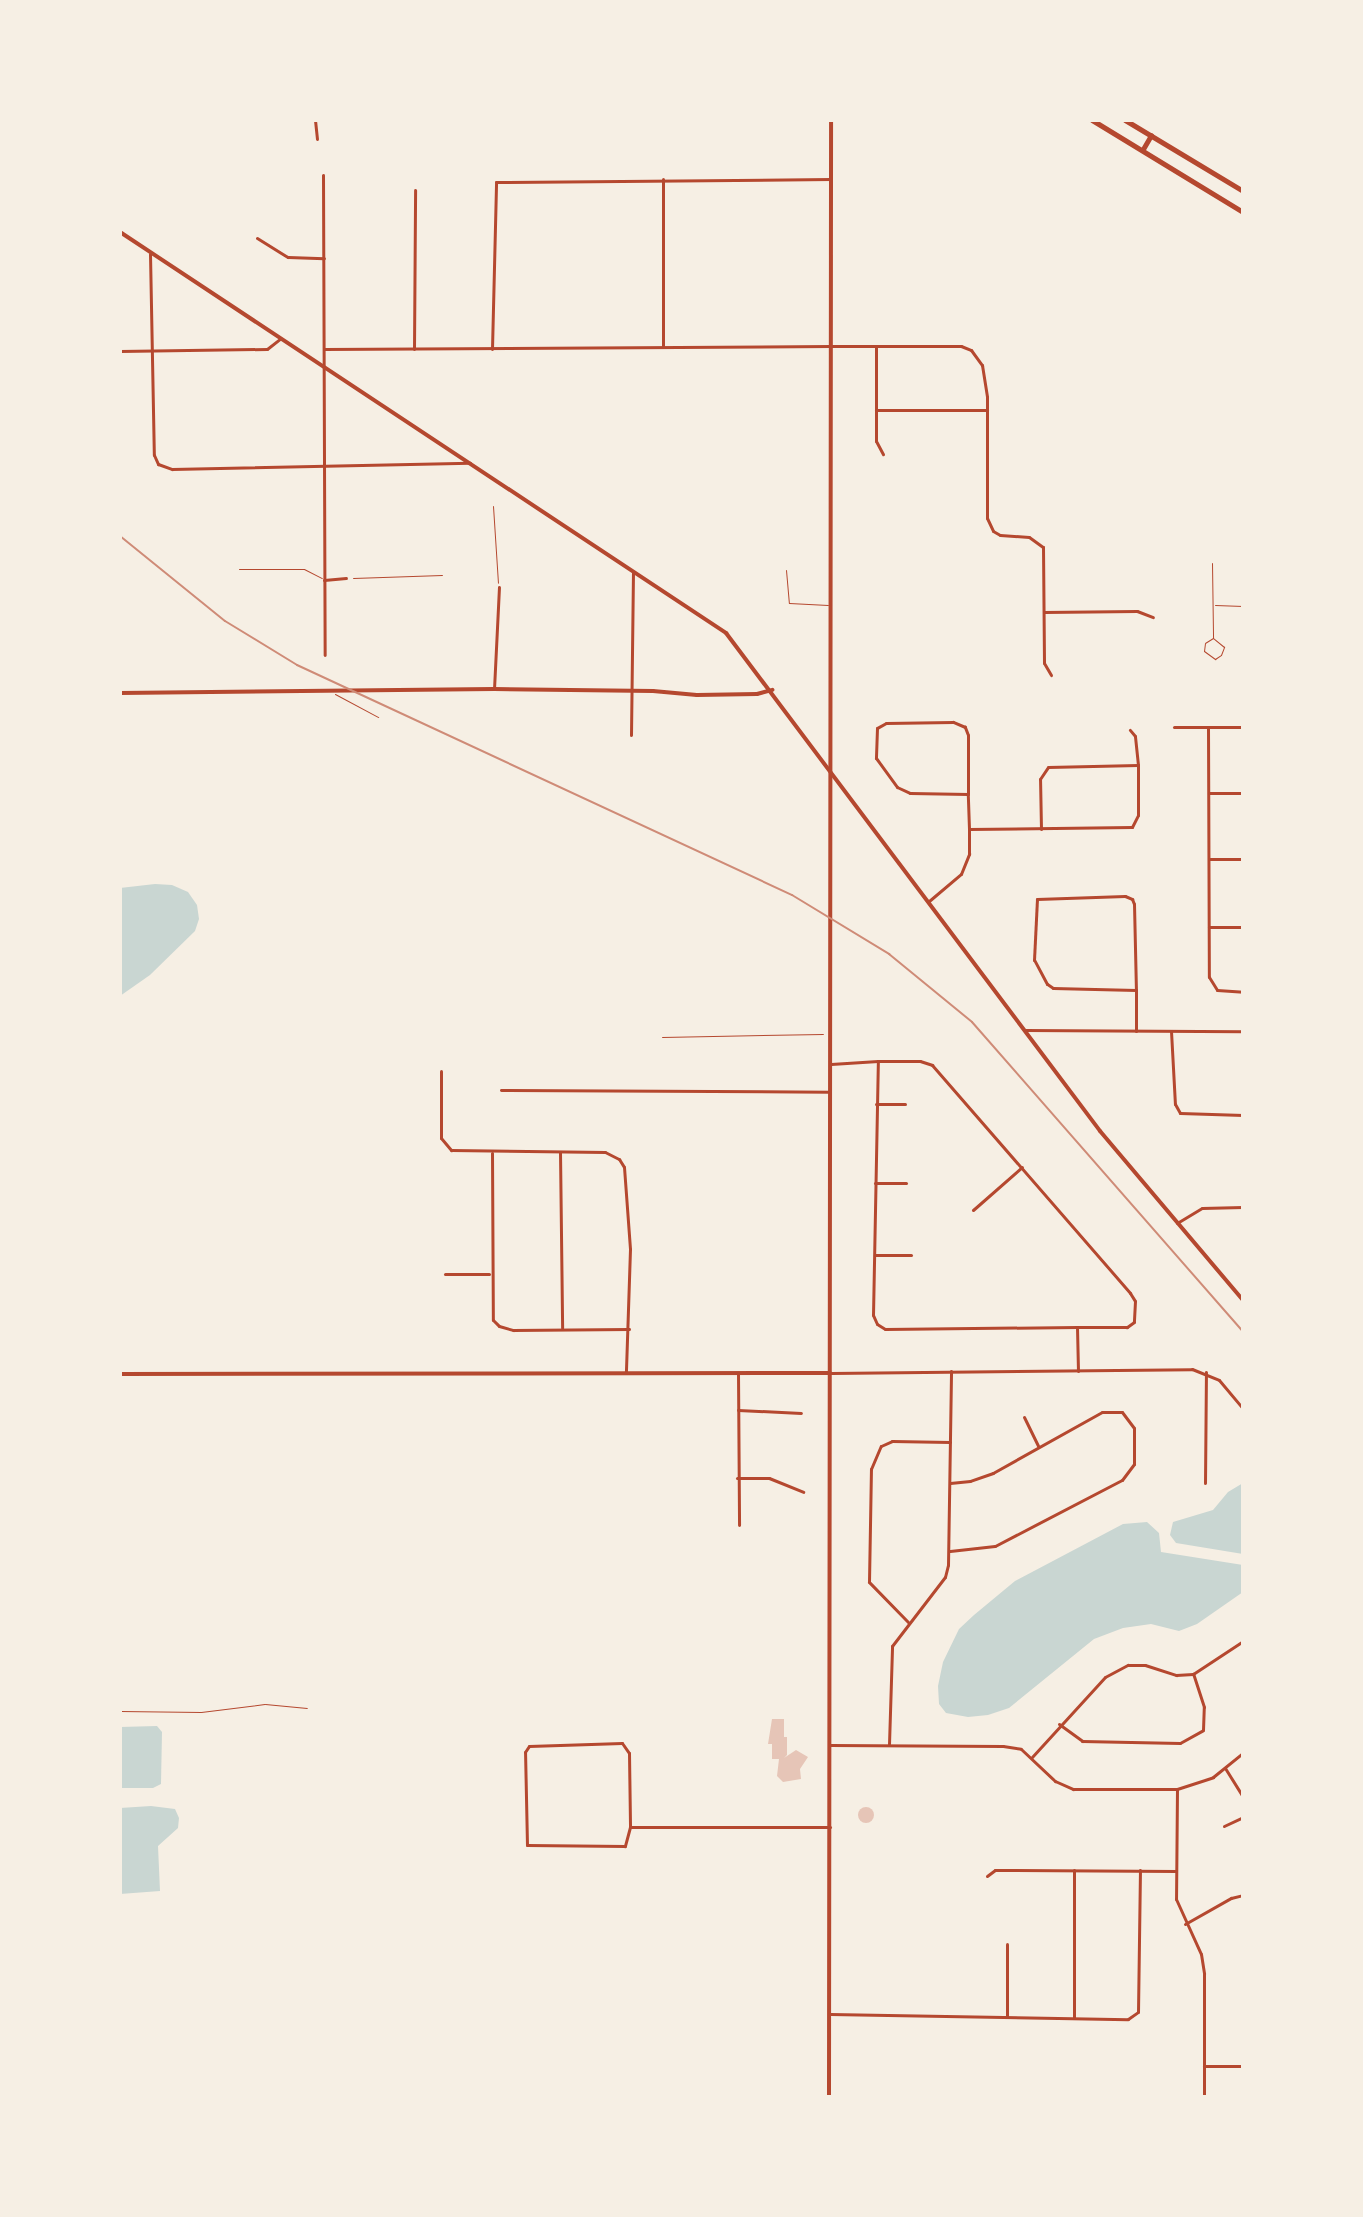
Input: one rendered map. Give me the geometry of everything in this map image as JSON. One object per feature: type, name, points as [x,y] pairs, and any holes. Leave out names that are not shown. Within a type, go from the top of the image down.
[{"type":"main road","points":[[1092,120],[1243,212]]},
{"type":"main road","points":[[1125,120],[1243,191]]},
{"type":"main road","points":[[1143,149],[1151,135]]},
{"type":"street","points":[[315,120],[317,139]]},
{"type":"street","points":[[829,2097],[833,771],[831,120]]},
{"type":"street","points":[[323,175],[325,655]]},
{"type":"street","points":[[663,179],[663,347]]},
{"type":"street","points":[[492,349],[496,182],[831,179]]},
{"type":"street","points":[[414,349],[415,190]]},
{"type":"street","points":[[121,234],[726,633],[833,771],[1100,1131],[1243,1300]]},
{"type":"street","points":[[257,238],[288,257],[324,258]]},
{"type":"street","points":[[150,254],[154,455],[158,464],[172,469],[471,463]]},
{"type":"street","points":[[120,351],[267,349],[280,338]]},
{"type":"street","points":[[876,346],[876,441],[883,454]]},
{"type":"street","points":[[324,349],[961,346],[971,350],[982,365],[987,410],[987,518],[993,531],[1000,535],[1029,537],[1043,547],[1044,663],[1051,675]]},
{"type":"street","points":[[876,410],[987,410]]},
{"type":"street","points":[[631,735],[633,569]]},
{"type":"street","points":[[324,580],[346,578]]},
{"type":"street","points":[[494,689],[499,587]]},
{"type":"street","points":[[1044,612],[1137,611],[1153,617]]},
{"type":"street","points":[[120,693],[494,689],[697,695],[757,694],[772,690]]},
{"type":"street","points":[[929,901],[961,874],[969,854],[968,735],[960,724],[886,723],[877,728],[876,758],[897,787],[910,793],[968,794]]},
{"type":"street","points":[[1174,727],[1243,727]]},
{"type":"street","points":[[1208,727],[1209,977],[1217,990],[1243,992]]},
{"type":"street","points":[[969,829],[1132,827],[1138,815],[1138,765],[1135,736],[1130,730]]},
{"type":"street","points":[[1041,829],[1040,779],[1048,767],[1138,765]]},
{"type":"street","points":[[1209,793],[1243,793]]},
{"type":"street","points":[[1210,859],[1243,859]]},
{"type":"street","points":[[1136,990],[1053,988],[1047,984],[1034,960],[1037,899],[1125,896],[1132,899],[1136,990],[1136,1031]]},
{"type":"street","points":[[1209,927],[1243,927]]},
{"type":"street","points":[[1025,1030],[1243,1031]]},
{"type":"street","points":[[1171,1031],[1175,1104],[1180,1113],[1243,1115]]},
{"type":"street","points":[[831,1064],[878,1061],[920,1061],[932,1065],[1135,1301],[1134,1322],[1127,1327],[885,1329],[877,1324],[873,1315],[878,1061]]},
{"type":"street","points":[[441,1071],[440,1130],[445,1145],[460,1153],[605,1152],[619,1159],[624,1167],[629,1329],[626,1373]]},
{"type":"street","points":[[501,1090],[831,1092]]},
{"type":"street","points":[[876,1104],[905,1104]]},
{"type":"street","points":[[560,1152],[562,1330]]},
{"type":"street","points":[[492,1153],[491,1312],[499,1326],[562,1330],[629,1329]]},
{"type":"street","points":[[973,1210],[1022,1167]]},
{"type":"street","points":[[875,1183],[906,1183]]},
{"type":"street","points":[[1177,1223],[1202,1208],[1243,1207]]},
{"type":"street","points":[[875,1255],[911,1255]]},
{"type":"street","points":[[445,1274],[491,1274]]},
{"type":"street","points":[[1077,1327],[1078,1371]]},
{"type":"street","points":[[889,1744],[892,1646],[945,1577],[950,1551],[951,1371]]},
{"type":"street","points":[[1205,1483],[1206,1372]]},
{"type":"street","points":[[120,1374],[1206,1372],[1219,1380],[1243,1409]]},
{"type":"street","points":[[738,1373],[739,1525]]},
{"type":"street","points":[[738,1410],[801,1413]]},
{"type":"street","points":[[950,1483],[982,1478],[1102,1412],[1122,1412],[1134,1428],[1134,1464],[1122,1480],[995,1546],[950,1551]]},
{"type":"street","points":[[1024,1417],[1039,1447]]},
{"type":"street","points":[[908,1622],[875,1592],[869,1582],[871,1469],[881,1446],[892,1441],[951,1442]]},
{"type":"street","points":[[737,1478],[769,1478],[803,1492]]},
{"type":"street","points":[[1032,1757],[1105,1677],[1128,1665],[1145,1665],[1176,1675],[1193,1674],[1243,1641]]},
{"type":"street","points":[[1059,1724],[1082,1741],[1180,1743],[1203,1730],[1204,1707],[1193,1674]]},
{"type":"street","points":[[562,1743],[627,1746],[630,1827],[629,1839],[620,1847],[527,1845],[525,1752],[529,1746],[562,1743]]},
{"type":"street","points":[[830,1745],[1003,1746],[1021,1749],[1055,1781],[1073,1789],[1177,1789],[1213,1777],[1243,1753]]},
{"type":"street","points":[[1225,1768],[1243,1797]]},
{"type":"street","points":[[1177,1789],[1176,1899],[1201,1954],[1204,1974],[1204,2097]]},
{"type":"street","points":[[1224,1826],[1243,1817]]},
{"type":"street","points":[[630,1827],[830,1827]]},
{"type":"street","points":[[987,1876],[995,1870],[1176,1871]]},
{"type":"street","points":[[1074,1870],[1074,2018]]},
{"type":"street","points":[[829,2014],[1128,2019],[1138,2012],[1140,1870]]},
{"type":"street","points":[[1185,1924],[1243,1895]]},
{"type":"street","points":[[1007,1944],[1007,2017]]},
{"type":"street","points":[[1204,2066],[1243,2066]]},
{"type":"street","points":[[1017,2097],[1110,2097]]},
{"type":"lane","points":[[1212,563],[1213,638]]},
{"type":"lane","points":[[239,569],[304,569],[324,580]]},
{"type":"lane","points":[[786,570],[789,603],[832,605]]},
{"type":"lane","points":[[1213,605],[1243,606]]},
{"type":"lane","points":[[1213,638],[1224,647],[1215,659],[1204,651],[1205,643],[1213,638]]},
{"type":"lane","points":[[330,689],[378,717]]},
{"type":"path","points":[[493,506],[499,587]]},
{"type":"path","points":[[346,578],[442,575]]},
{"type":"path","points":[[662,1037],[831,1034]]},
{"type":"path","points":[[120,1711],[201,1712],[265,1704],[307,1708]]},
{"type":"shaded area","points":[[172,885],[188,892],[197,905],[199,919],[195,931],[150,975],[120,996],[120,888]]},
{"type":"shaded area","points":[[1243,1483],[1243,1554],[1176,1543],[1170,1535],[1173,1522],[1213,1510],[1228,1492]]},
{"type":"shaded area","points":[[1147,1522],[1159,1533],[1161,1552],[1243,1565],[1243,1592],[1197,1624],[1179,1631],[1151,1624],[1123,1628],[1094,1639],[1009,1708],[968,1717],[946,1713],[939,1704],[938,1686],[943,1662],[959,1629],[1015,1581],[1123,1524]]},
{"type":"shaded area","points":[[157,1726],[162,1732],[161,1784],[153,1788],[120,1788],[120,1727]]},
{"type":"shaded area","points":[[151,1806],[175,1809],[179,1818],[178,1828],[158,1846],[160,1891],[120,1894],[120,1808]]},
{"type":"building","points":[[772,1719],[784,1719],[787,1755],[784,1758],[796,1750],[808,1757],[800,1769],[801,1779],[783,1782],[777,1776],[779,1759],[772,1759],[772,1744],[768,1744]]},
{"type":"building","points":[[866,1807],[872,1809],[872,1821],[866,1823],[860,1821],[858,1815],[860,1809]]},
{"type":"railway","points":[[120,536],[225,621],[297,665],[792,895],[889,954],[972,1022],[1243,1332]]}]
